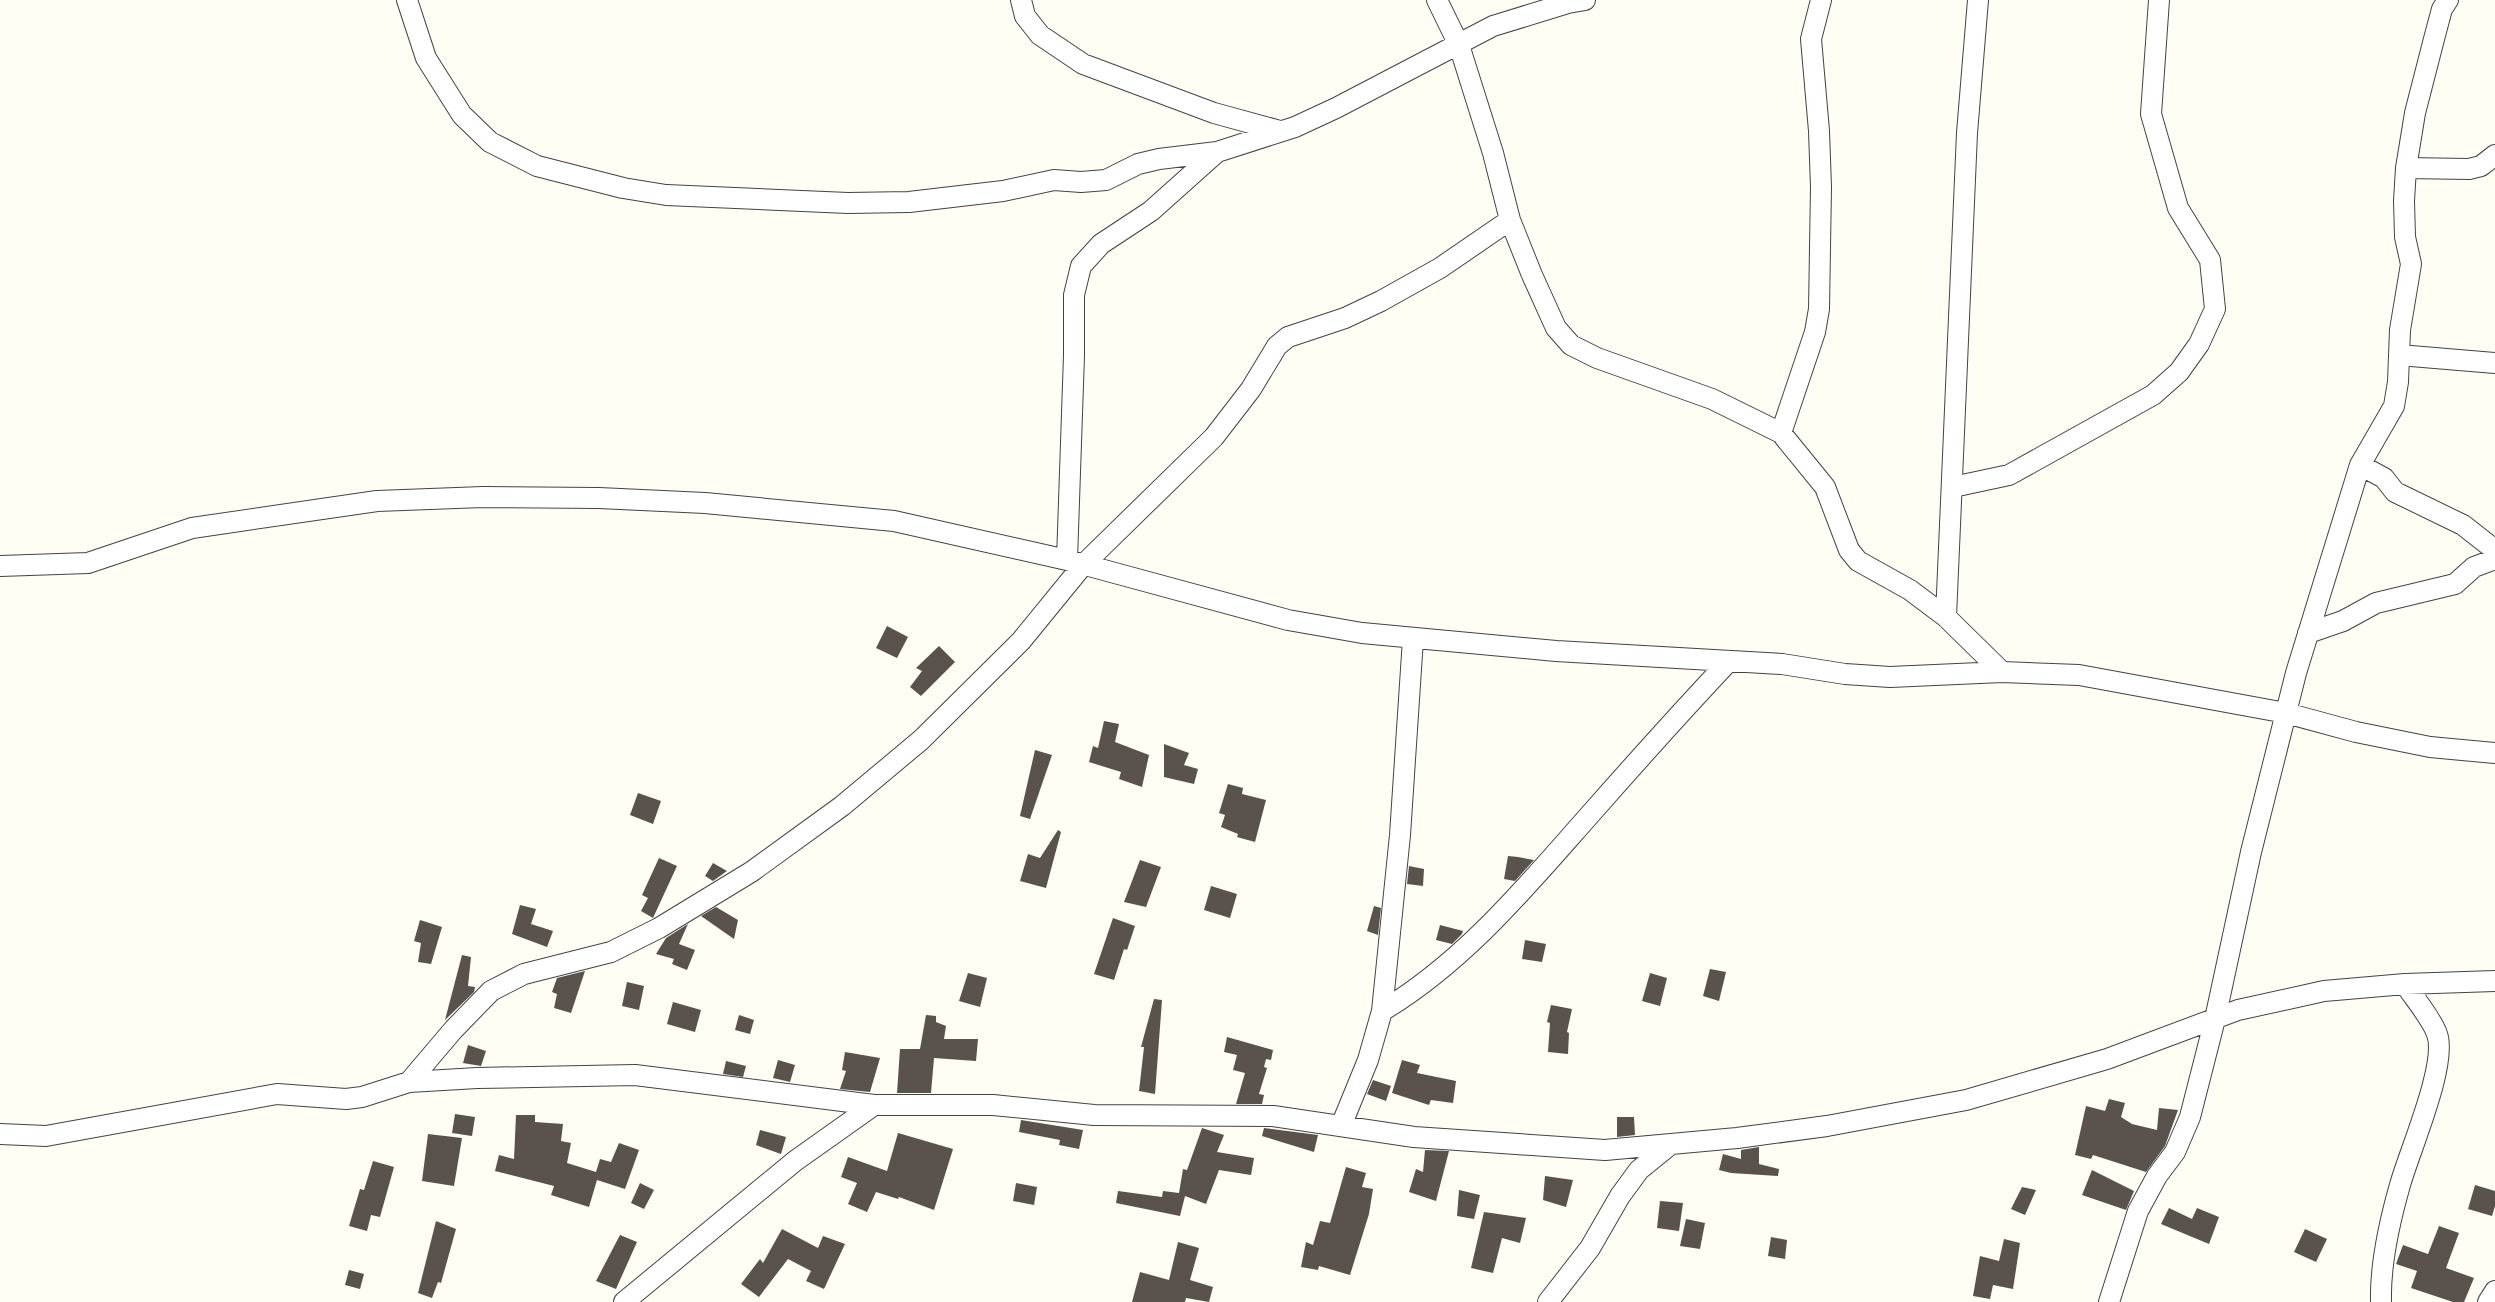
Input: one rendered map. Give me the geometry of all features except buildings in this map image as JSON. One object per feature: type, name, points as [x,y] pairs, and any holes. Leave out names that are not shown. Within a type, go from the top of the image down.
[{"type":"street","points":[[407,0],[426,58],[462,115],[490,142],[537,166],[623,188],[666,195],[848,203],[909,201],[1003,191],[1054,180],[1081,182],[1106,180],[1138,164],[1217,152],[1280,131],[1336,108],[1493,26],[1568,1]]},
{"type":"street","points":[[1021,0],[1025,16],[1040,35],[1083,64],[1214,113],[1280,131]]},
{"type":"street","points":[[1437,0],[1459,45],[1493,153],[1510,220],[1556,328],[1571,345],[1597,358],[1712,399],[1781,433],[1825,487],[1850,550],[1858,561],[1910,590],[1946,617],[2002,672]]},
{"type":"street","points":[[1781,433],[1815,332],[1819,309],[1821,176],[1811,39],[1821,0]]},
{"type":"street","points":[[1946,617],[1967,133],[1978,0]]},
{"type":"street","points":[[1953,487],[2009,475],[2153,395],[2179,372],[2199,344],[2215,309],[2210,260],[2178,208],[2151,114],[2159,0]]},
{"type":"street","points":[[2109,1302],[2138,1211],[2157,1176],[2175,1152],[2190,1117],[2215,1019],[2251,852],[2308,633],[2360,465],[2394,406],[2398,382],[2400,330],[2411,264],[2405,237],[2406,168],[2415,113],[2431,48],[2442,9],[2448,0]]},
{"type":"street","points":[[1075,562],[1074,295],[1081,266],[1101,244],[1151,211],[1217,152]]},
{"type":"street","points":[[2406,168],[2469,169],[2481,166],[2495,155]]},
{"type":"street","points":[[409,1082],[454,1029],[491,991],[524,974],[611,952],[660,928],[751,872],[842,806],[921,740],[1021,641],[1075,562],[1214,437],[1251,389],[1277,345],[1288,337],[1345,318],[1382,301],[1440,268],[1510,220]]},
{"type":"street","points":[[2399,355],[2495,363]]},
{"type":"street","points":[[2360,465],[2384,478],[2395,492],[2463,525],[2495,550]]},
{"type":"street","points":[[0,566],[88,563],[192,528],[377,501],[483,497],[705,502],[894,521],[1075,562],[1288,621],[1413,639],[1600,654],[1782,664],[1845,674],[1890,677],[2002,672],[2079,675],[2286,713],[2356,732],[2430,747],[2495,753]]},
{"type":"street","points":[[2308,633],[2356,615],[2376,603],[2455,584],[2474,567],[2495,559]]},
{"type":"street","points":[[1341,1126],[1368,1060],[1382,1011],[1400,835],[1413,639]]},
{"type":"street","points":[[1382,1011],[1404,998],[1431,977],[1497,918],[1729,661]]},
{"type":"street","points":[[0,1134],[46,1136],[277,1094],[328,1099],[362,1097],[409,1082],[477,1077],[635,1075],[874,1105],[993,1105],[1094,1115],[1273,1116],[1414,1137],[1605,1150],[1827,1126],[1966,1100],[2107,1059],[2238,1010],[2324,991],[2405,984],[2495,981]]},
{"type":"street","points":[[2381,1302],[2384,1263],[2399,1187],[2434,1079],[2439,1051],[2438,1034],[2405,984]]},
{"type":"street","points":[[624,1302],[795,1161],[874,1105]]},
{"type":"street","points":[[1548,1302],[1590,1248],[1620,1196],[1639,1170],[1671,1144]]},
{"type":"street","points":[[2488,1302],[2495,1291]]}]
